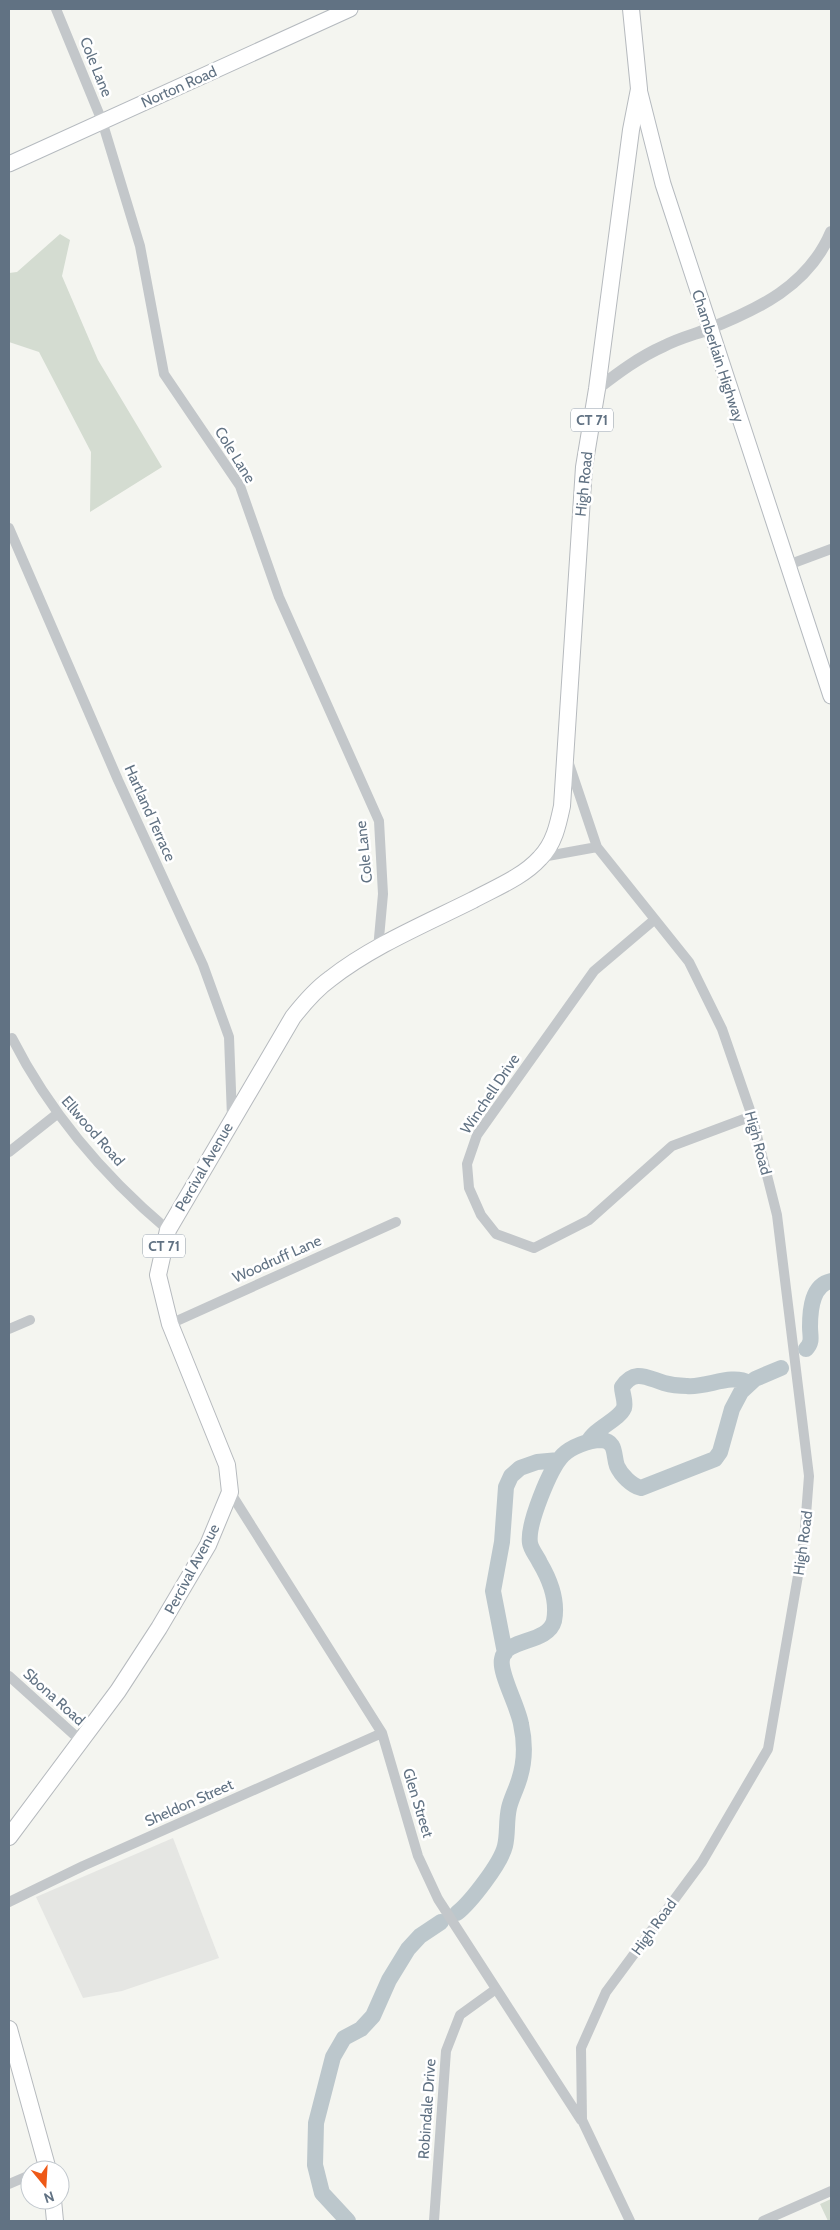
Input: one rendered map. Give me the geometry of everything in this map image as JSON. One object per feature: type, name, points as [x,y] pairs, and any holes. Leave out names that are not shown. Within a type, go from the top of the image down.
[{"type":"main road","name":"Norton Road","points":[[9,164],[350,9]]},
{"type":"main road","name":"Chamberlain Highway","points":[[631,9],[640,89],[659,172],[831,696]]},
{"type":"main road","name":"High Road","points":[[566,753],[584,467],[597,389],[631,130],[640,89]]},
{"type":"main road","name":"Percival Avenue","points":[[9,1837],[118,1691],[159,1628],[208,1545],[230,1492],[227,1464],[170,1324],[158,1274],[168,1230],[293,1017],[309,997],[329,979],[378,949],[496,888],[534,865],[542,856],[551,843],[558,826],[562,806],[566,753]]},
{"type":"main road","points":[[9,2029],[44,2160]]},
{"type":"street","name":"Cole Lane","points":[[56,9],[102,121],[140,246],[164,374],[240,486],[278,597],[379,821],[383,894],[378,949]]},
{"type":"street","points":[[597,389],[640,358],[666,345],[709,329],[772,299],[791,286],[817,259],[831,232]]},
{"type":"street","name":"Hartland Terrace","points":[[9,528],[118,780],[203,965],[229,1038],[232,1118]]},
{"type":"street","points":[[788,564],[831,549]]},
{"type":"street","name":"High Road","points":[[566,753],[597,847],[689,962],[722,1029],[752,1116],[777,1215],[809,1476],[805,1534],[768,1749],[702,1862],[606,1992],[581,2048],[582,2120],[630,2221]]},
{"type":"street","points":[[542,856],[597,847]]},
{"type":"street","name":"Winchell Drive","points":[[654,920],[594,971],[477,1135],[467,1164],[469,1188],[481,1215],[496,1234],[534,1248],[589,1220],[672,1146],[752,1116]]},
{"type":"street","name":"Ellwood Road","points":[[10,1036],[38,1087],[87,1151],[146,1212],[168,1230]]},
{"type":"street","points":[[9,1152],[57,1114]]},
{"type":"street","name":"Woodruff Lane","points":[[170,1324],[396,1222]]},
{"type":"street","points":[[9,1329],[30,1320]]},
{"type":"street","name":"Glen Street","points":[[230,1492],[382,1733],[416,1848],[428,1879],[448,1916],[582,2120]]},
{"type":"street","name":"Sbona Road","points":[[9,1676],[80,1740]]},
{"type":"street","name":"Sheldon Street","points":[[9,1902],[83,1866],[382,1733]]},
{"type":"street","name":"Robindale Drive","points":[[434,2221],[446,2051],[460,2015],[496,1989]]},
{"type":"street","points":[[763,2221],[831,2191]]},
{"type":"shaded area","points":[[60,234],[70,240],[62,276],[98,360],[162,467],[90,512],[91,452],[39,352],[9,342],[9,273],[17,272]]},
{"type":"shaded area","points":[[173,1838],[219,1958],[122,1991],[83,1998],[36,1897]]},
{"type":"shaded area","points":[[831,2199],[831,2221],[828,2221],[820,2204]]},
{"type":"waterway","points":[[806,1349],[810,1341],[813,1299],[820,1287],[831,1281]]},
{"type":"waterway","points":[[457,1913],[485,1882],[498,1862],[505,1846],[508,1813],[521,1773],[524,1745],[522,1731],[519,1717],[503,1673],[502,1659],[505,1652],[511,1647],[544,1634],[554,1621],[555,1606],[552,1591],[547,1576],[530,1543],[532,1523],[540,1497],[552,1472],[566,1452],[580,1444],[596,1440],[610,1443],[614,1449],[617,1466],[621,1473],[627,1480],[641,1488],[715,1459],[720,1452],[732,1409],[741,1392],[755,1379],[781,1368]]},
{"type":"waterway","points":[[588,1442],[596,1432],[617,1416],[624,1408],[622,1387],[627,1381],[637,1376],[647,1377],[667,1384],[684,1386],[703,1385],[727,1380],[742,1380],[749,1383]]},
{"type":"waterway","points":[[505,1653],[493,1591],[502,1542],[506,1487],[511,1476],[520,1468],[537,1462],[559,1460]]},
{"type":"waterway","points":[[348,2221],[322,2193],[315,2165],[316,2123],[333,2057],[344,2038],[361,2029],[373,2016],[389,1980],[408,1949],[420,1936],[441,1922]]}]
